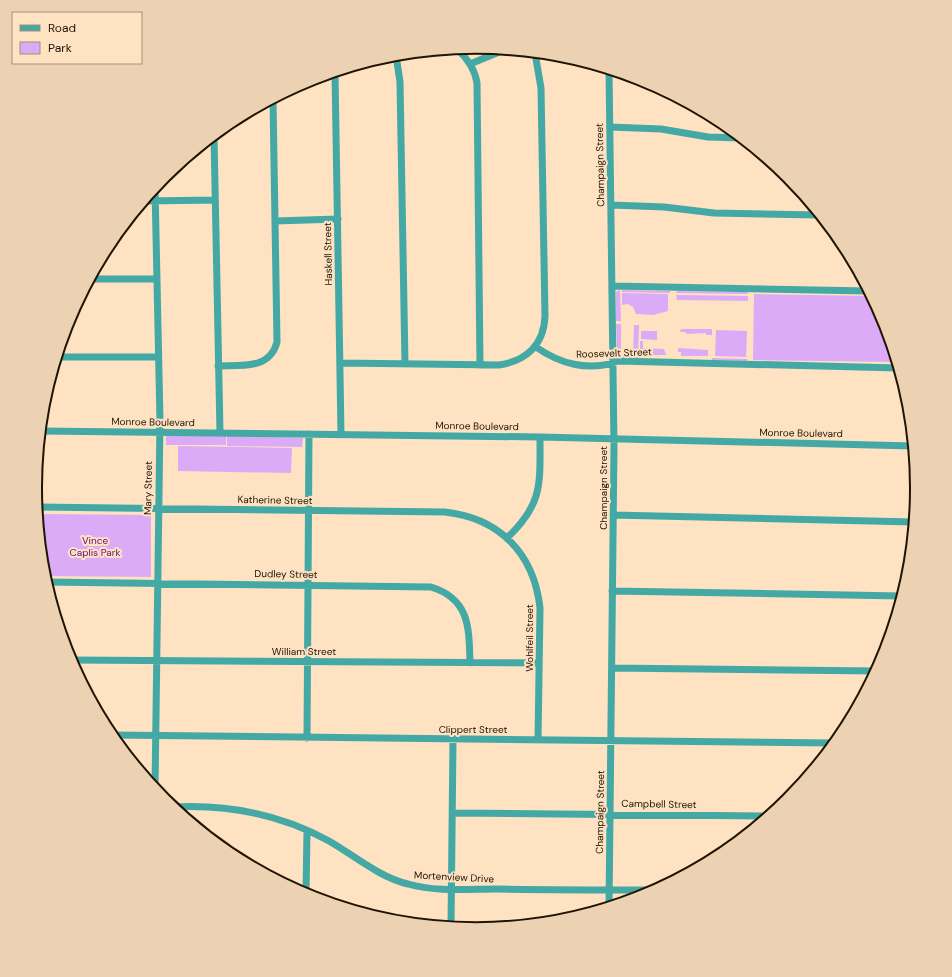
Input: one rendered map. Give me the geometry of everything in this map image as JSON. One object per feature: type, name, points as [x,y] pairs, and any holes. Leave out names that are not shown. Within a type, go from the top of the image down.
[{"type":"street","points":[[462,55],[474,70],[477,87],[480,365]]},
{"type":"street","points":[[470,64],[493,55]]},
{"type":"street","points":[[340,363],[480,365],[511,363],[528,355],[536,347],[544,329],[545,316],[542,88],[536,59]]},
{"type":"street","points":[[397,62],[400,82],[405,364]]},
{"type":"street","name":"Champaign Street","points":[[609,76],[614,438],[609,901]]},
{"type":"street","name":"Haskell Street","points":[[335,78],[341,434]]},
{"type":"street","points":[[218,366],[259,364],[269,357],[276,347],[278,338],[273,105]]},
{"type":"street","points":[[610,128],[661,129],[708,137],[731,138]]},
{"type":"street","points":[[214,143],[220,433]]},
{"type":"street","name":"Mary Street","points":[[155,197],[160,432],[155,780]]},
{"type":"street","points":[[151,201],[215,200]]},
{"type":"street","points":[[611,206],[664,207],[714,213],[813,215]]},
{"type":"street","points":[[275,221],[338,219]]},
{"type":"street","points":[[96,279],[156,279]]},
{"type":"street","points":[[612,286],[862,291]]},
{"type":"street","name":"Roosevelt Street","points":[[536,347],[552,358],[565,363],[578,365],[604,365],[618,361],[893,368]]},
{"type":"street","points":[[63,357],[158,357]]},
{"type":"street","name":"Monroe Boulevard","points":[[46,431],[614,438],[907,446]]},
{"type":"street","points":[[307,738],[309,434]]},
{"type":"street","points":[[507,538],[526,518],[536,498],[540,475],[540,437]]},
{"type":"street","name":"Katherine Street","points":[[43,507],[456,513],[489,525],[507,538]]},
{"type":"street","points":[[613,515],[908,522]]},
{"type":"street","name":"Wohlfeil Street","points":[[507,538],[518,549],[525,560],[536,586],[540,608],[538,739]]},
{"type":"street","name":"Dudley Street","points":[[52,582],[421,585],[440,590],[456,601],[466,617],[470,632],[470,663]]},
{"type":"street","points":[[612,591],[896,596]]},
{"type":"street","name":"William Street","points":[[77,660],[539,663]]},
{"type":"street","points":[[612,668],[869,671]]},
{"type":"street","name":"Clippert Street","points":[[119,735],[827,743]]},
{"type":"street","points":[[451,922],[453,739]]},
{"type":"street","name":"Mortenview Drive","points":[[181,807],[217,806],[268,816],[308,831],[328,841],[380,873],[414,886],[452,889],[639,890]]},
{"type":"street","name":"Campbell Street","points":[[453,813],[761,816]]},
{"type":"street","points":[[306,887],[308,831]]},
{"type":"green space","points":[[620,290],[621,321],[616,321],[616,292]]},
{"type":"green space","points":[[622,290],[670,291],[670,293],[622,292]]},
{"type":"green space","points":[[677,291],[747,292],[748,294],[676,293]]},
{"type":"green space","points":[[622,293],[668,294],[668,311],[653,315],[636,314],[633,307],[628,304],[622,305]]},
{"type":"green space","points":[[754,294],[864,296],[877,322],[891,362],[753,360]]},
{"type":"green space","points":[[676,295],[748,296],[748,301],[677,300]]},
{"type":"green space","points":[[616,324],[621,324],[621,354],[617,354]]},
{"type":"green space","points":[[634,325],[639,325],[638,355],[636,356],[638,358],[623,358],[623,356],[633,356]]},
{"type":"green space","points":[[681,329],[712,329],[712,335],[706,335],[706,333],[687,334],[685,332],[680,332]]},
{"type":"green space","points":[[716,330],[747,331],[746,357],[715,356]]},
{"type":"green space","points":[[641,331],[657,331],[657,340],[641,339]]},
{"type":"green space","points":[[640,341],[643,341],[643,348],[664,349],[666,355],[640,355]]},
{"type":"green space","points":[[678,348],[708,350],[708,356],[681,356],[681,352],[678,352]]},
{"type":"green space","points":[[712,358],[747,359],[747,361],[712,360]]},
{"type":"green space","points":[[166,436],[226,436],[226,445],[166,445]]},
{"type":"green space","points":[[227,436],[303,438],[302,447],[227,446]]},
{"type":"green space","points":[[178,446],[292,448],[291,473],[178,471]]},
{"type":"green space","name":"Vince Caplis Park","points":[[43,514],[151,515],[151,577],[51,576]]}]
